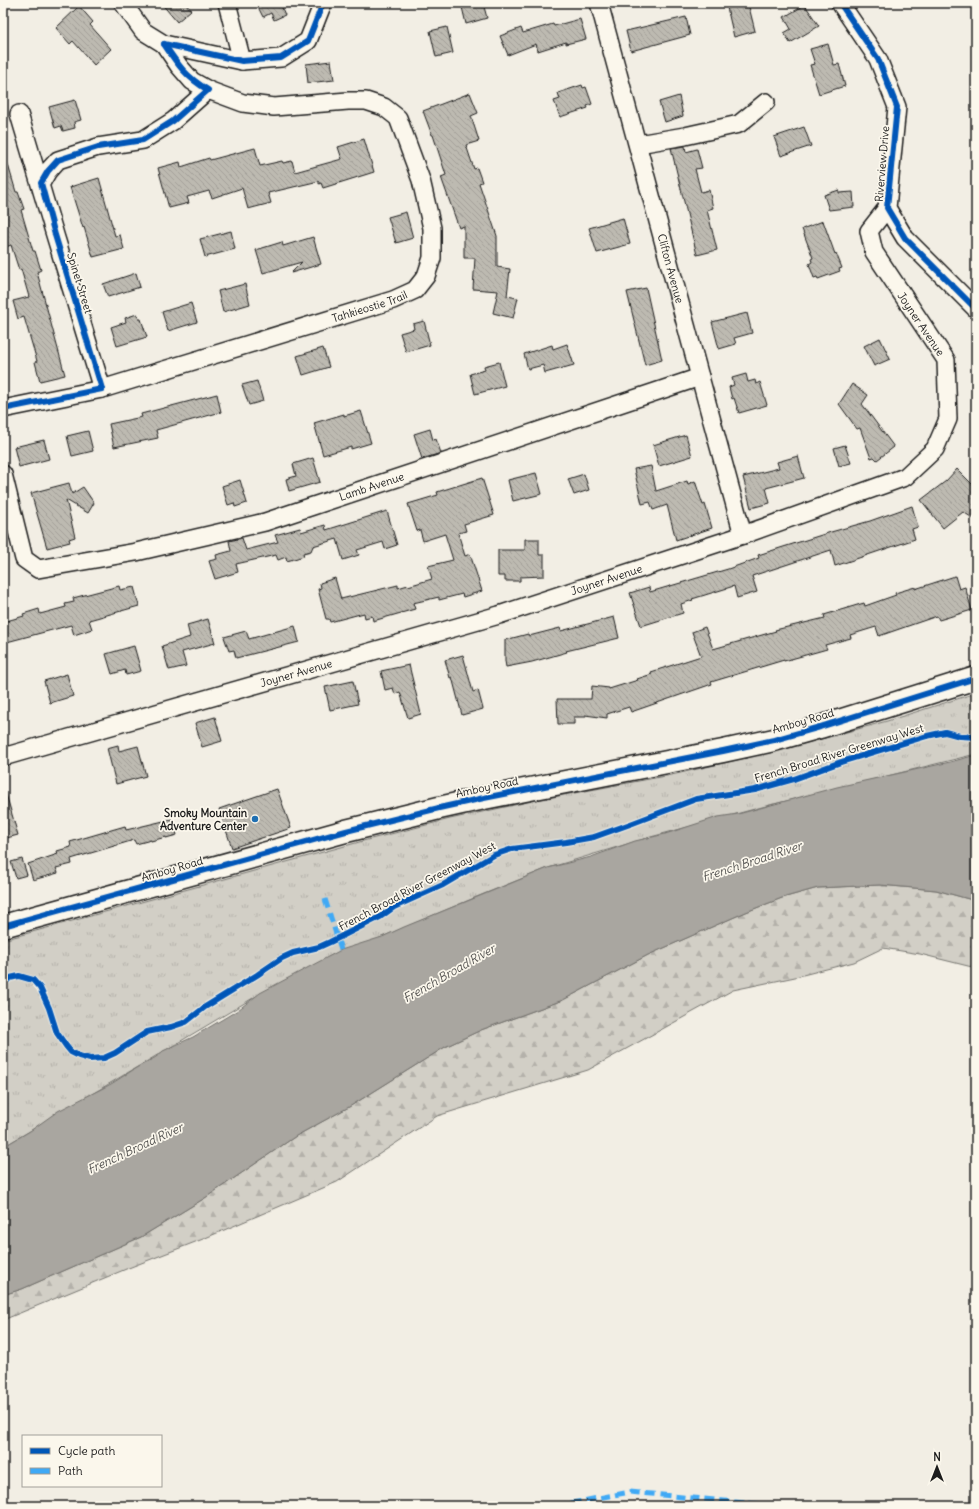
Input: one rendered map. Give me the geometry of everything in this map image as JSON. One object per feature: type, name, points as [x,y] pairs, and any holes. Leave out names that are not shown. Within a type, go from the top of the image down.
[{"type":"main road","name":"Amboy Road","points":[[3,926],[346,831],[439,808],[774,740],[976,678]]},
{"type":"street","points":[[123,3],[143,31],[164,44],[242,61],[281,58],[308,42],[323,3]]},
{"type":"street","points":[[227,3],[242,61]]},
{"type":"street","name":"Clifton Avenue","points":[[600,3],[743,535]]},
{"type":"street","name":"Riverview Drive","points":[[840,3],[878,59],[897,107],[887,208],[905,238],[976,309]]},
{"type":"street","name":"Tahkieostie Trail","points":[[3,409],[102,389],[393,300],[415,290],[426,276],[432,258],[432,228],[421,180],[398,118],[384,107],[366,101],[348,100],[274,107],[243,104],[208,90],[192,81],[179,66],[164,44]]},
{"type":"street","points":[[41,183],[48,171],[58,160],[98,147],[143,140],[173,121],[208,90]]},
{"type":"street","points":[[638,144],[685,136],[739,124],[766,102]]},
{"type":"street","name":"Spinet Street","points":[[20,114],[41,183],[54,235],[102,389]]},
{"type":"street","name":"Joyner Avenue","points":[[3,757],[499,615],[743,535],[906,477],[935,449],[948,419],[946,360],[874,252],[869,231],[887,208]]},
{"type":"street","name":"Lamb Avenue","points":[[3,474],[24,559],[38,569],[136,552],[265,522],[700,377]]},
{"type":"green space","points":[[976,693],[976,754],[762,807],[647,838],[548,868],[382,937],[253,998],[3,1147],[3,940],[363,841],[450,819],[537,800],[676,774],[788,748],[887,721]]},
{"type":"green space","points":[[880,885],[936,890],[976,901],[976,968],[920,954],[883,948],[854,962],[795,977],[733,990],[588,1070],[437,1116],[337,1182],[203,1239],[3,1320],[3,1295],[22,1289],[141,1237],[205,1198],[296,1136],[349,1107],[445,1047],[481,1030],[563,1000],[648,955],[746,912],[782,898],[818,888]]},
{"type":"water","name":"French Broad River","points":[[976,755],[976,901],[936,890],[880,885],[818,888],[782,898],[746,912],[648,955],[563,1000],[481,1030],[445,1047],[349,1107],[296,1136],[205,1198],[141,1237],[22,1289],[3,1295],[3,1147],[30,1131],[58,1111],[111,1084],[156,1057],[163,1051],[193,1037],[238,1010],[260,993],[341,950],[382,937],[548,868],[591,857],[635,841],[665,834],[718,817],[738,814],[837,787]]},
{"type":"building","points":[[161,3],[185,3],[191,10],[177,22]]},
{"type":"building","points":[[256,3],[294,3],[282,8],[285,15],[274,20],[271,13],[263,17]]},
{"type":"building","points":[[461,3],[483,3],[487,18],[466,24]]},
{"type":"building","points":[[726,3],[748,3],[755,31],[734,37]]},
{"type":"building","points":[[805,5],[819,26],[790,43],[784,33],[791,29],[784,17]]},
{"type":"building","points":[[79,6],[93,22],[90,25],[111,49],[94,65],[73,41],[70,44],[56,28]]},
{"type":"building","points":[[686,17],[690,35],[631,51],[626,31]]},
{"type":"building","points":[[580,19],[586,39],[566,44],[566,42],[538,51],[536,44],[508,55],[500,36],[521,28],[523,33],[553,24],[554,26]]},
{"type":"building","points":[[447,27],[453,53],[436,57],[430,31]]},
{"type":"building","points":[[828,44],[834,65],[839,64],[845,86],[819,94],[810,65],[815,64],[810,49]]},
{"type":"building","points":[[331,61],[334,80],[308,83],[306,64]]},
{"type":"building","points":[[582,85],[583,88],[586,87],[592,104],[587,106],[588,108],[560,117],[554,101],[560,99],[558,93]]},
{"type":"building","points":[[470,93],[478,113],[471,116],[479,141],[466,145],[474,169],[477,168],[482,182],[479,183],[497,236],[497,267],[510,269],[507,296],[518,298],[513,318],[493,313],[498,291],[473,289],[475,258],[464,258],[464,226],[459,228],[441,177],[446,175],[433,135],[423,111]]},
{"type":"building","points":[[679,96],[683,116],[665,122],[659,102]]},
{"type":"building","points":[[75,100],[81,120],[74,122],[75,128],[63,131],[61,126],[55,128],[49,107]]},
{"type":"building","points":[[804,127],[811,146],[781,156],[774,137]]},
{"type":"building","points":[[364,139],[374,172],[323,188],[321,183],[319,184],[319,181],[268,193],[271,203],[248,209],[242,188],[212,198],[209,191],[187,197],[189,203],[169,208],[158,168],[180,162],[181,167],[209,158],[210,160],[255,148],[260,166],[282,161],[283,163],[292,161],[295,172],[342,159],[338,147]]},
{"type":"building","points":[[685,146],[686,152],[697,149],[702,168],[695,169],[701,192],[709,190],[713,208],[707,210],[717,250],[697,255],[671,148]]},
{"type":"building","points":[[3,158],[6,158],[16,192],[18,192],[24,209],[21,210],[33,251],[35,251],[41,270],[37,272],[65,375],[40,381],[35,362],[37,361],[24,317],[18,319],[13,301],[29,297],[21,269],[19,270],[11,245],[3,248]]},
{"type":"building","points":[[99,178],[115,236],[120,235],[124,249],[93,257],[70,187]]},
{"type":"building","points":[[839,190],[839,193],[853,192],[854,207],[829,210],[824,195]]},
{"type":"building","points":[[406,212],[413,238],[396,243],[388,217]]},
{"type":"building","points":[[623,218],[630,244],[597,253],[589,228]]},
{"type":"building","points":[[823,221],[835,254],[836,253],[842,268],[839,269],[840,271],[818,279],[817,277],[814,278],[809,264],[812,262],[811,259],[813,258],[802,229]]},
{"type":"building","points":[[231,231],[235,249],[205,257],[200,239]]},
{"type":"building","points":[[313,237],[321,264],[291,273],[302,262],[263,273],[256,250],[282,242],[283,246]]},
{"type":"building","points":[[136,273],[140,287],[108,297],[103,284]]},
{"type":"building","points":[[245,284],[250,304],[223,312],[218,291]]},
{"type":"building","points":[[646,288],[662,360],[645,365],[627,292]]},
{"type":"building","points":[[191,303],[197,322],[168,331],[162,312]]},
{"type":"building","points":[[747,313],[752,333],[734,338],[736,344],[719,349],[712,322]]},
{"type":"building","points":[[137,314],[139,319],[141,319],[147,337],[117,346],[111,327],[126,322],[125,318]]},
{"type":"building","points":[[424,321],[430,345],[406,352],[400,333],[414,329],[413,324]]},
{"type":"building","points":[[880,338],[890,359],[874,366],[864,346]]},
{"type":"building","points":[[567,344],[574,365],[545,373],[543,365],[528,369],[524,354],[552,345],[553,349]]},
{"type":"building","points":[[323,348],[329,367],[303,375],[297,356]]},
{"type":"building","points":[[499,362],[505,386],[475,394],[470,374],[485,370],[484,366]]},
{"type":"building","points":[[746,374],[748,382],[755,380],[756,384],[760,382],[767,405],[739,413],[734,398],[732,399],[729,387],[734,385],[732,378]]},
{"type":"building","points":[[257,381],[263,401],[249,405],[242,385]]},
{"type":"building","points":[[852,384],[868,395],[862,404],[894,447],[877,460],[874,457],[871,458],[860,428],[857,429],[839,404]]},
{"type":"building","points":[[217,394],[221,412],[156,430],[158,438],[114,447],[109,424],[142,417],[141,414]]},
{"type":"building","points":[[361,411],[371,443],[323,455],[314,423],[344,414],[344,416]]},
{"type":"building","points":[[430,429],[433,440],[436,439],[441,453],[422,459],[414,434]]},
{"type":"building","points":[[88,431],[93,451],[72,456],[67,436]]},
{"type":"building","points":[[686,435],[692,456],[659,466],[653,445]]},
{"type":"building","points":[[44,440],[49,459],[19,467],[14,447]]},
{"type":"building","points":[[845,445],[851,463],[839,466],[834,448]]},
{"type":"building","points":[[798,456],[804,478],[766,488],[770,503],[751,508],[743,477],[779,468],[777,462]]},
{"type":"building","points":[[313,458],[320,482],[289,491],[286,479],[296,476],[293,464]]},
{"type":"building","points":[[651,466],[656,491],[687,481],[688,484],[695,481],[703,505],[705,504],[712,528],[676,540],[667,505],[653,510],[650,502],[642,504],[634,469]]},
{"type":"building","points":[[957,469],[976,488],[976,520],[963,512],[943,528],[921,500],[946,481]]},
{"type":"building","points":[[536,473],[542,494],[513,501],[508,480]]},
{"type":"building","points":[[584,474],[589,490],[574,495],[568,479]]},
{"type":"building","points":[[482,478],[494,515],[464,524],[466,531],[458,533],[465,556],[470,554],[482,591],[463,597],[462,594],[439,600],[439,597],[413,603],[415,609],[373,621],[372,616],[365,618],[364,613],[330,622],[329,619],[326,619],[318,589],[321,588],[320,583],[335,578],[341,599],[398,585],[398,588],[408,586],[432,579],[428,566],[453,560],[445,534],[423,541],[420,530],[417,531],[408,504],[438,495],[437,492]]},
{"type":"building","points":[[240,480],[247,503],[235,507],[234,503],[228,505],[222,486]]},
{"type":"building","points":[[69,483],[72,494],[83,487],[94,503],[88,513],[66,500],[75,537],[69,539],[70,542],[47,548],[31,493]]},
{"type":"building","points":[[912,506],[918,527],[912,529],[915,539],[835,566],[831,550],[752,576],[757,592],[737,598],[734,586],[681,604],[683,613],[641,626],[630,593],[649,587],[650,592],[728,569],[759,558],[758,555],[870,521]]},
{"type":"building","points":[[387,511],[397,545],[385,549],[383,542],[357,550],[359,555],[343,560],[337,539],[313,546],[311,551],[303,553],[304,556],[287,561],[286,557],[278,560],[276,555],[236,564],[238,572],[215,579],[209,561],[217,559],[216,555],[231,551],[229,541],[242,538],[246,550],[278,542],[275,535],[300,528],[301,532],[325,525],[326,530]]},
{"type":"building","points":[[525,539],[539,539],[539,555],[544,555],[544,576],[520,577],[520,581],[505,581],[505,576],[498,576],[498,550],[525,550]]},
{"type":"building","points":[[955,576],[959,589],[965,587],[972,610],[939,620],[937,616],[879,636],[876,627],[850,635],[851,638],[825,645],[827,649],[711,682],[712,684],[631,712],[629,707],[607,714],[607,718],[585,715],[585,717],[574,717],[574,724],[558,724],[557,699],[591,699],[592,686],[609,689],[638,680],[637,679],[652,674],[651,672],[701,656],[692,632],[705,627],[713,649],[776,631],[775,630],[825,618],[824,615],[864,603],[865,606],[896,595],[895,593],[915,587],[915,589]]},
{"type":"building","points":[[119,586],[120,590],[134,587],[139,606],[89,620],[92,629],[74,635],[71,625],[3,643],[3,622],[24,616],[23,614],[39,609],[40,614],[66,607],[65,604],[74,602],[73,598]]},
{"type":"building","points":[[614,617],[619,638],[566,651],[567,652],[532,662],[506,667],[505,640],[528,634],[529,636],[560,628],[561,631]]},
{"type":"building","points":[[208,619],[215,643],[182,652],[186,666],[169,670],[162,646],[190,637],[187,625]]},
{"type":"building","points":[[295,626],[299,642],[236,658],[234,650],[229,651],[224,637],[246,631],[249,639]]},
{"type":"building","points":[[134,646],[141,671],[126,675],[125,670],[112,674],[106,654]]},
{"type":"building","points":[[463,655],[473,692],[478,690],[483,709],[462,715],[452,677],[450,678],[445,660]]},
{"type":"building","points":[[409,665],[421,714],[408,718],[400,692],[395,694],[393,688],[385,690],[381,671]]},
{"type":"building","points":[[67,674],[73,696],[50,703],[44,681]]},
{"type":"building","points":[[353,681],[358,704],[330,710],[325,687]]},
{"type":"building","points":[[215,717],[222,741],[202,747],[195,723]]},
{"type":"building","points":[[118,745],[119,751],[138,746],[146,776],[116,784],[107,748]]},
{"type":"building","name":"Smoky Mountain Adventure Center","points":[[277,789],[291,828],[232,848],[219,809]]},
{"type":"building","points":[[3,794],[6,794],[18,835],[3,839]]},
{"type":"building","points":[[172,819],[177,835],[136,844],[134,840],[71,859],[72,864],[56,868],[58,873],[33,880],[28,864],[58,854],[57,851],[71,847],[70,842],[125,826],[126,830]]},
{"type":"building","points":[[22,859],[27,875],[16,878],[11,862]]},
{"type":"marked path","points":[[325,899],[341,950]]},
{"type":"marked path","points":[[556,1506],[630,1492],[777,1506]]},
{"type":"cycle path","points":[[164,44],[242,61],[281,58],[308,41],[323,3]]},
{"type":"cycle path","points":[[840,3],[878,59],[897,107],[887,208],[905,238],[976,309]]},
{"type":"cycle path","points":[[3,409],[102,389],[55,235],[41,183],[48,171],[58,160],[98,147],[143,140],[173,121],[208,90],[183,70],[164,44]]},
{"type":"cycle path","points":[[3,926],[346,831],[439,808],[774,740],[976,678]]},
{"type":"cycle path","name":"French Broad River Greenway West","points":[[3,984],[10,978],[19,976],[33,980],[40,988],[49,1008],[57,1033],[71,1052],[90,1059],[104,1058],[115,1053],[147,1032],[186,1022],[205,1007],[282,958],[293,953],[319,947],[330,942],[380,917],[394,907],[443,885],[494,855],[512,849],[594,837],[696,799],[755,790],[927,736],[945,732],[960,736],[976,737]]},
{"type":"place","name":"Smoky Mountain Adventure Center","points":[[255,819]]}]
